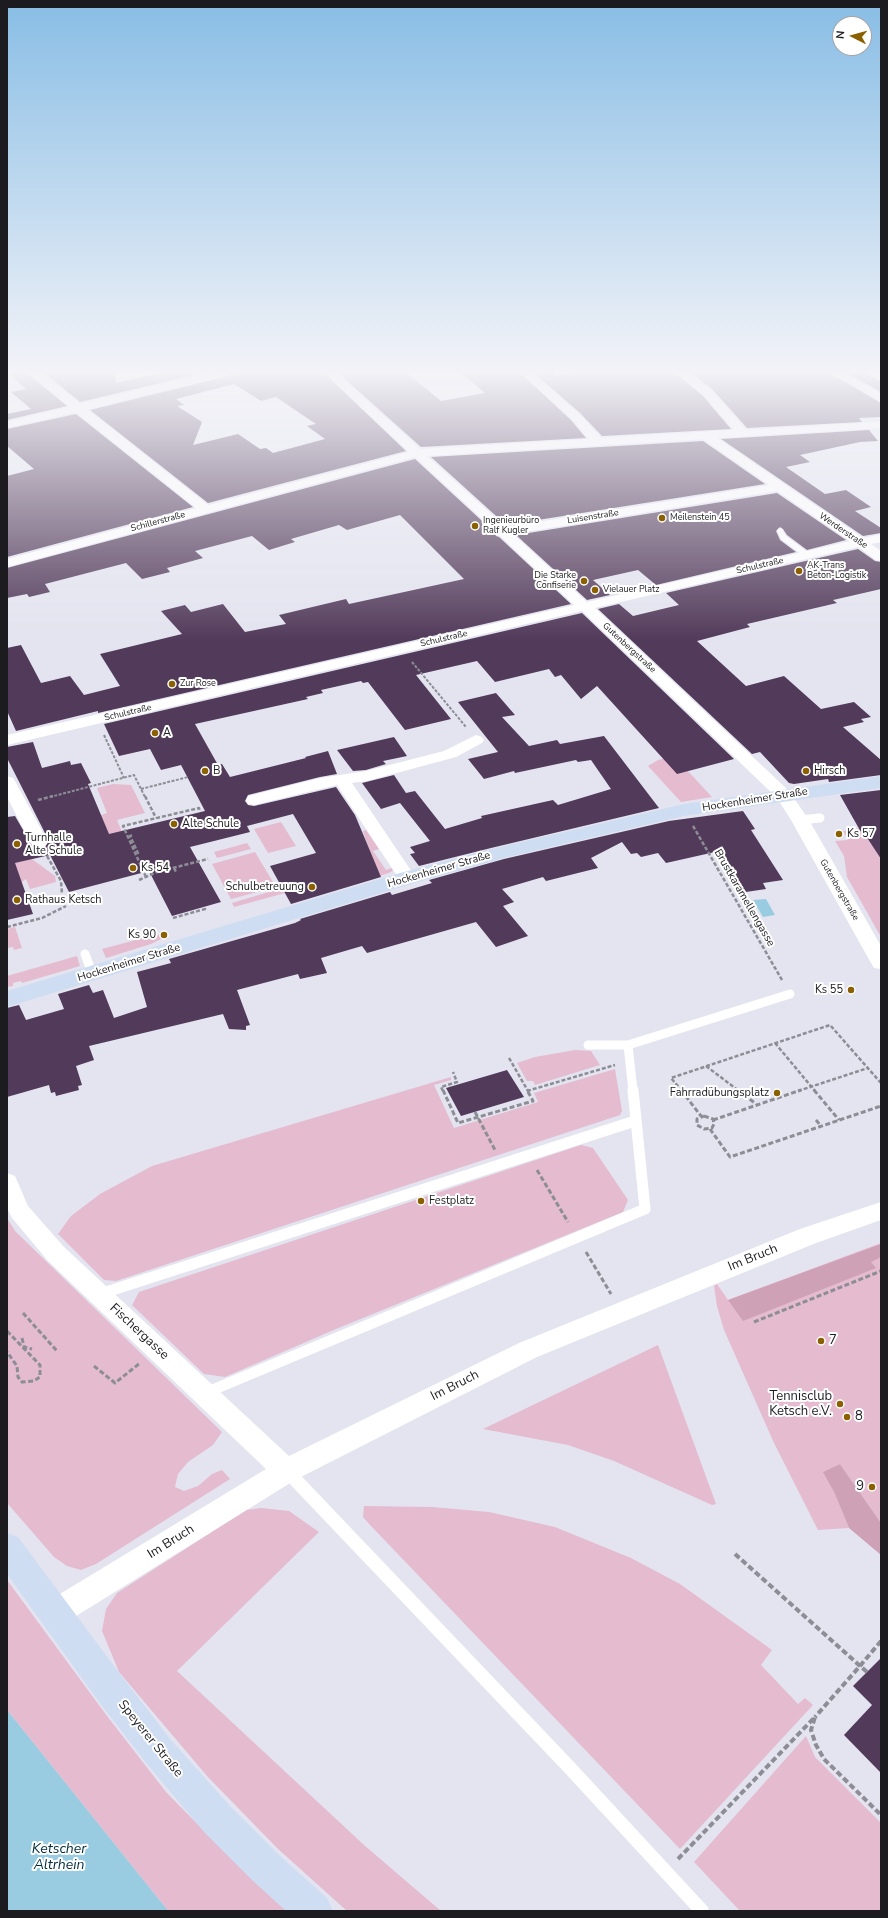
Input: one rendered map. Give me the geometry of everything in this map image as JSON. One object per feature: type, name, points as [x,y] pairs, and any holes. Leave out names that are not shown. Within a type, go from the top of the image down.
[{"type":"street","points":[[145,462],[205,509]]},
{"type":"street","name":"Schillerstraße","points":[[7,563],[385,462]]},
{"type":"street","name":"Gutenbergstraße","points":[[426,462],[585,608],[783,795],[800,820],[881,963]]},
{"type":"street","name":"Werderstraße","points":[[743,462],[881,557]]},
{"type":"street","name":"Luisenstraße","points":[[501,532],[779,487]]},
{"type":"street","name":"Schulstraße","points":[[7,740],[585,608],[881,538]]},
{"type":"street","points":[[254,800],[326,781],[367,776],[450,754],[476,740]]},
{"type":"street","points":[[341,779],[407,878]]},
{"type":"street","points":[[7,781],[18,805],[39,842]]},
{"type":"street","name":"Hockenheimer Straße","points":[[7,999],[407,878],[571,835],[684,810],[881,782]]},
{"type":"street","name":"Fischergasse","points":[[7,1182],[9,1190],[20,1212],[56,1254],[286,1471]]},
{"type":"street","name":"Im Bruch","points":[[54,1613],[286,1471],[528,1350],[801,1239],[881,1211]]},
{"type":"street","name":"Speyerer Straße","points":[[7,1548],[159,1752],[212,1813],[267,1870],[314,1911]]},
{"type":"lane","points":[[780,531],[780,538],[807,555]]},
{"type":"lane","points":[[800,820],[820,818]]},
{"type":"lane","points":[[85,954],[92,974]]},
{"type":"lane","points":[[588,1045],[628,1045],[790,994]]},
{"type":"lane","points":[[205,1393],[645,1208],[628,1045]]},
{"type":"lane","points":[[99,1294],[635,1121]]},
{"type":"lane","points":[[286,1471],[569,1767],[702,1911]]},
{"type":"path","points":[[402,649],[476,740]]},
{"type":"path","points":[[97,720],[124,778]]},
{"type":"path","points":[[18,805],[134,775],[156,818]]},
{"type":"path","points":[[141,789],[188,777]]},
{"type":"path","points":[[146,877],[124,826],[199,808],[200,812]]},
{"type":"path","name":"Brustkaramellengasse","points":[[684,810],[790,994]]},
{"type":"path","points":[[132,835],[130,836],[138,853],[136,854]]},
{"type":"path","points":[[39,842],[61,881],[62,894]]},
{"type":"path","points":[[138,880],[208,859]]},
{"type":"path","points":[[174,868],[176,872]]},
{"type":"path","points":[[7,927],[42,918],[66,906]]},
{"type":"path","points":[[173,918],[205,909],[204,907]]},
{"type":"path","points":[[701,1116],[671,1078],[830,1025],[881,1083]]},
{"type":"path","points":[[775,1043],[810,1087],[839,1120]]},
{"type":"path","points":[[453,1072],[457,1082],[441,1087],[458,1123],[533,1101],[509,1058]]},
{"type":"path","points":[[528,1091],[630,1061]]},
{"type":"path","points":[[706,1066],[756,1104]]},
{"type":"path","points":[[713,1120],[756,1104],[868,1068]]},
{"type":"path","points":[[710,1129],[730,1157],[881,1106]]},
{"type":"path","points":[[475,1112],[502,1164]]},
{"type":"path","points":[[701,1116],[707,1116],[713,1120],[714,1126],[710,1129],[704,1129],[697,1125],[697,1119],[701,1116]]},
{"type":"path","points":[[816,1120],[821,1126]]},
{"type":"path","points":[[754,1322],[881,1271]]},
{"type":"path","points":[[22,1313],[57,1351]]},
{"type":"path","points":[[7,1331],[40,1365],[40,1377],[34,1381],[22,1382],[18,1377],[16,1366],[7,1352]]},
{"type":"path","points":[[22,1338],[24,1347]]},
{"type":"path","points":[[24,1347],[32,1349]]},
{"type":"path","points":[[94,1366],[115,1383],[158,1349]]},
{"type":"path","points":[[735,1554],[867,1672]]},
{"type":"path","points":[[666,1872],[815,1717],[881,1641]]},
{"type":"path","points":[[815,1717],[812,1730],[816,1745],[824,1759],[881,1815]]},
{"type":"shaded area","points":[[674,756],[712,797],[681,802],[648,766],[658,760]]},
{"type":"shaded area","points":[[113,784],[131,785],[145,813],[117,820],[134,861],[110,867],[99,816],[107,813],[97,788]]},
{"type":"shaded area","points":[[281,822],[296,846],[268,853],[254,829]]},
{"type":"shaded area","points":[[861,828],[881,859],[881,937],[847,877],[844,856],[835,841],[848,840],[843,831]]},
{"type":"shaded area","points":[[366,830],[379,849],[373,851],[386,870],[392,868],[393,870],[391,872],[380,876],[365,838],[363,831]]},
{"type":"shaded area","points":[[247,843],[251,849],[217,858],[214,852]]},
{"type":"shaded area","points":[[255,852],[276,887],[231,899],[212,864]]},
{"type":"shaded area","points":[[32,859],[55,876],[56,882],[30,889],[26,879],[22,882],[7,865]]},
{"type":"shaded area","points":[[282,888],[285,893],[234,907],[232,903]]},
{"type":"shaded area","points":[[15,927],[22,948],[14,950],[13,947],[7,948],[7,929]]},
{"type":"shaded area","points":[[158,934],[161,939],[151,944],[106,958],[102,949]]},
{"type":"shaded area","points":[[77,956],[80,966],[22,983],[21,981],[13,983],[13,986],[7,987],[7,976]]},
{"type":"shaded area","points":[[575,1050],[591,1051],[600,1065],[535,1085],[533,1081],[527,1081],[517,1063],[535,1057]]},
{"type":"shaded area","points":[[615,1069],[622,1111],[620,1115],[116,1281],[104,1280],[58,1234],[71,1216],[100,1194],[152,1166],[451,1077],[451,1080],[434,1085],[454,1128],[538,1102],[534,1093]]},
{"type":"shaded area","points":[[581,1145],[593,1148],[628,1200],[623,1212],[336,1329],[225,1377],[204,1374],[132,1305],[139,1292]]},
{"type":"shaded area","points":[[7,1218],[15,1231],[222,1432],[213,1445],[188,1462],[178,1474],[175,1487],[184,1491],[198,1486],[212,1474],[222,1470],[230,1479],[96,1564],[81,1570],[67,1566],[54,1557],[7,1503]]},
{"type":"shaded area","name":"Tennisclub Ketsch e.V.","points":[[881,1243],[881,1523],[840,1464],[824,1472],[849,1528],[818,1530],[774,1443],[724,1330],[717,1306],[714,1286],[717,1284],[728,1300]]},
{"type":"shaded area","points":[[881,1244],[881,1257],[871,1262],[876,1268],[743,1321],[728,1300]]},
{"type":"shaded area","points":[[658,1345],[716,1504],[712,1505],[614,1461],[568,1445],[483,1429]]},
{"type":"shaded area","points":[[840,1464],[881,1523],[881,1555],[849,1528],[834,1492],[823,1472]]},
{"type":"shaded area","points":[[364,1506],[432,1507],[489,1512],[555,1527],[631,1558],[680,1584],[772,1650],[761,1665],[798,1704],[805,1698],[813,1705],[680,1849],[371,1526],[363,1517]]},
{"type":"shaded area","points":[[261,1508],[289,1511],[319,1532],[177,1671],[364,1845],[441,1911],[347,1911],[277,1848],[207,1776],[119,1672],[102,1631],[106,1609],[117,1593],[246,1510]]},
{"type":"shaded area","points":[[7,1580],[107,1716],[166,1792],[220,1847],[287,1911],[168,1911],[7,1710]]},
{"type":"shaded area","points":[[806,1736],[815,1757],[881,1823],[881,1911],[740,1911],[694,1862]]},
{"type":"water","points":[[766,899],[775,915],[763,917],[753,900]]},
{"type":"water","name":"Ketscher Altrhein","points":[[7,1710],[165,1907],[168,1911],[7,1911]]},
{"type":"building","points":[[25,462],[136,462],[193,507],[7,557],[7,476],[34,469]]},
{"type":"building","points":[[155,462],[366,462],[208,503]]},
{"type":"building","points":[[406,462],[418,462],[494,532],[496,536],[499,537],[571,604],[98,713],[98,711],[16,731],[7,711],[7,648],[21,645],[41,683],[70,676],[84,695],[120,686],[100,654],[182,634],[161,611],[185,605],[191,612],[223,604],[245,632],[286,624],[279,615],[346,599],[349,604],[464,579],[400,515],[347,530],[339,525],[291,539],[295,542],[269,550],[252,536],[195,551],[203,558],[167,568],[170,572],[142,579],[126,563],[45,584],[50,592],[29,597],[27,594],[7,598],[7,568]]},
{"type":"building","points":[[436,462],[733,462],[765,484],[506,525]]},
{"type":"building","points":[[754,462],[809,462],[786,467],[825,494],[846,490],[871,507],[855,511],[881,528],[881,533],[863,536]]},
{"type":"building","points":[[777,493],[846,540],[807,550],[787,535],[780,527],[776,531],[780,540],[796,552],[656,585],[638,570],[593,580],[610,595],[587,600],[516,535]]},
{"type":"building","points":[[858,549],[875,561],[881,562],[881,589],[833,600],[837,603],[747,624],[750,627],[697,641],[746,686],[784,676],[821,709],[854,702],[871,717],[861,719],[864,722],[843,727],[881,760],[881,775],[829,782],[828,779],[794,784],[789,783],[760,752],[752,754],[598,609],[619,604],[633,616],[679,605],[666,593]]},
{"type":"building","points":[[582,613],[734,759],[677,774],[597,686],[581,699],[561,675],[555,677],[549,669],[495,682],[477,661],[416,675],[451,719],[405,730],[368,682],[363,683],[361,681],[321,690],[323,693],[306,697],[308,699],[195,724],[218,765],[222,764],[230,777],[328,751],[337,774],[248,795],[245,801],[248,805],[254,806],[336,787],[355,815],[381,877],[291,904],[270,866],[316,853],[293,814],[247,826],[250,832],[190,847],[221,902],[172,916],[149,871],[69,892],[50,855],[15,863],[33,914],[7,920],[7,817],[15,816],[33,847],[45,847],[49,841],[7,758],[7,747],[33,742],[42,768],[70,761],[71,765],[81,763],[91,783],[88,784],[109,834],[205,811],[181,765],[161,770],[150,749],[119,756],[104,724]]},
{"type":"building","points":[[496,693],[515,715],[502,717],[529,746],[557,740],[560,744],[604,736],[659,808],[419,866],[410,854],[415,853],[410,847],[430,841],[400,803],[381,809],[362,783],[394,775],[406,793],[415,791],[445,829],[482,818],[481,816],[553,800],[558,805],[611,789],[591,760],[578,762],[576,760],[515,773],[514,771],[484,779],[468,759],[498,752],[458,702]]},
{"type":"building","points":[[394,737],[407,756],[383,761],[386,764],[366,770],[353,771],[337,750]]},
{"type":"building","points":[[881,790],[881,859],[864,833],[862,834],[840,795]]},
{"type":"building","points":[[743,811],[755,829],[751,830],[783,880],[763,883],[766,889],[739,893],[715,852],[666,863],[658,853],[641,857],[637,853],[631,854],[622,842],[591,858],[598,868],[546,881],[543,877],[502,889],[514,902],[503,906],[528,936],[496,947],[476,922],[367,953],[362,946],[321,958],[327,973],[300,979],[298,974],[237,990],[250,1025],[246,1026],[246,1030],[229,1029],[223,1014],[89,1046],[94,1060],[76,1066],[82,1085],[78,1086],[79,1090],[56,1096],[55,1092],[51,1093],[49,1085],[7,1097],[7,1008],[19,1005],[26,1020],[64,1009],[58,994],[89,985],[93,993],[103,990],[114,1018],[147,1007],[137,972],[171,963],[169,959],[295,923],[301,920],[300,919],[390,892],[392,895],[432,883],[429,880],[504,859],[669,821]]},
{"type":"building","points":[[507,1070],[524,1097],[461,1116],[446,1088]]},
{"type":"building","points":[[881,1658],[881,1773],[844,1735],[872,1705],[853,1686]]},
{"type":"place","name":"Meilenstein 45","points":[[662,518]]},
{"type":"place","name":"Ingenieurbüro Ralf Kugler","points":[[475,526]]},
{"type":"place","name":"AK-Trans Beton-Logistik","points":[[799,571]]},
{"type":"place","name":"Die Starke Confiserie","points":[[584,581]]},
{"type":"place","name":"Vielauer Platz","points":[[595,590]]},
{"type":"place","name":"Zur Rose","points":[[172,684]]},
{"type":"place","name":"A","points":[[155,733]]},
{"type":"place","name":"B","points":[[205,771]]},
{"type":"place","name":"Hirsch","points":[[806,771]]},
{"type":"place","name":"Alte Schule","points":[[174,824]]},
{"type":"place","name":"Ks 57","points":[[839,834]]},
{"type":"place","name":"Turnhalle Alte Schule","points":[[17,844]]},
{"type":"place","name":"Ks 54","points":[[133,868]]},
{"type":"place","name":"Schulbetreuung","points":[[312,887]]},
{"type":"place","name":"Rathaus Ketsch","points":[[17,900]]},
{"type":"place","name":"Ks 90","points":[[164,935]]},
{"type":"place","name":"Ks 55","points":[[851,990]]},
{"type":"place","name":"Fahrradübungsplatz","points":[[777,1093]]},
{"type":"place","name":"Festplatz","points":[[421,1201]]},
{"type":"place","name":"7","points":[[821,1341]]},
{"type":"place","name":"Tennisclub Ketsch e.V.","points":[[840,1404]]},
{"type":"place","name":"8","points":[[847,1417]]},
{"type":"place","name":"9","points":[[872,1487]]}]
